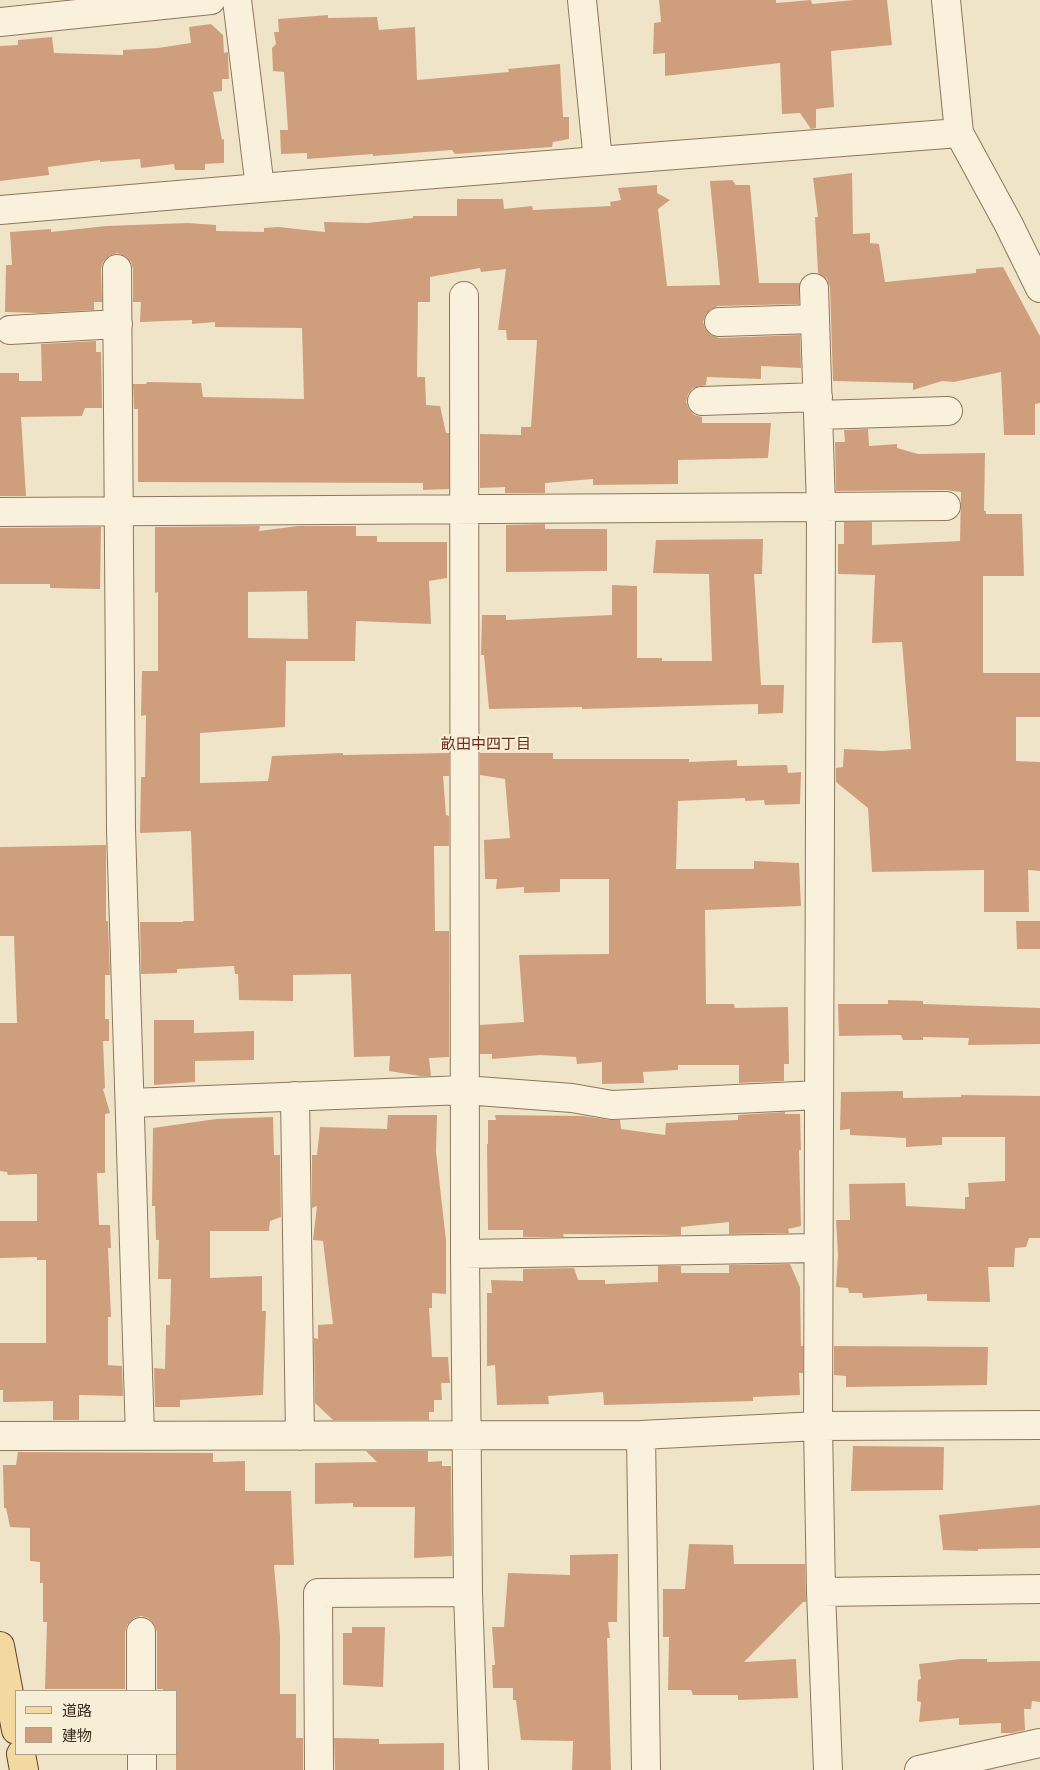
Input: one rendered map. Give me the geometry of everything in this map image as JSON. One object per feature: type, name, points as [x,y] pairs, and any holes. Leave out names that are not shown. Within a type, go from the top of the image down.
[{"type":"main road","points":[[0,1646],[15,1725]]},
{"type":"main road","points":[[21,1755],[24,1770]]},
{"type":"street","points":[[0,22],[210,0]]},
{"type":"street","points":[[237,0],[260,188]]},
{"type":"street","points":[[582,0],[598,161]]},
{"type":"street","points":[[946,0],[959,133],[1008,223],[1040,288]]},
{"type":"street","points":[[0,210],[959,133]]},
{"type":"street","points":[[117,269],[121,829],[140,1436]]},
{"type":"street","points":[[814,288],[821,507],[818,1426],[821,1592],[828,1770]]},
{"type":"street","points":[[464,296],[466,1435],[468,1592],[474,1770]]},
{"type":"street","points":[[719,322],[815,320]]},
{"type":"street","points":[[10,330],[118,324]]},
{"type":"street","points":[[702,401],[948,411]]},
{"type":"street","points":[[0,512],[946,506]]},
{"type":"street","points":[[130,1103],[464,1090],[572,1098],[612,1105],[819,1095]]},
{"type":"street","points":[[295,1096],[300,1436]]},
{"type":"street","points":[[465,1254],[818,1248]]},
{"type":"street","points":[[0,1436],[641,1435],[818,1426],[1040,1425]]},
{"type":"street","points":[[641,1435],[646,1770]]},
{"type":"street","points":[[821,1592],[1040,1589]]},
{"type":"street","points":[[319,1770],[318,1593],[468,1592]]},
{"type":"street","points":[[141,1632],[142,1690]]},
{"type":"street","points":[[919,1770],[1040,1742]]},
{"type":"street","points":[[142,1755],[142,1770]]},
{"type":"building","points":[[659,0],[776,0],[776,3],[811,0],[812,4],[854,0],[887,0],[892,45],[831,51],[834,107],[816,109],[816,128],[811,129],[800,113],[782,114],[780,63],[665,76],[665,53],[653,54],[654,23],[661,22]]},
{"type":"building","points":[[328,15],[328,18],[377,17],[379,30],[415,27],[417,80],[509,72],[508,69],[560,64],[563,117],[569,117],[569,139],[553,142],[552,147],[455,154],[452,150],[307,159],[307,153],[281,154],[280,130],[288,130],[284,72],[273,71],[272,48],[276,44],[274,32],[279,32],[278,19]]},
{"type":"building","points":[[211,24],[223,35],[224,53],[228,52],[229,79],[222,79],[222,91],[213,92],[222,140],[224,139],[224,163],[205,164],[205,170],[175,170],[174,164],[141,168],[140,159],[100,162],[100,160],[48,167],[49,175],[0,181],[0,46],[18,45],[18,40],[52,37],[54,53],[123,55],[123,50],[158,48],[191,43],[189,27]]},
{"type":"building","points":[[852,173],[853,234],[870,233],[870,243],[879,244],[885,282],[976,273],[976,269],[1003,267],[1040,336],[1040,403],[1035,404],[1035,435],[1004,435],[1001,372],[954,382],[942,381],[913,390],[913,383],[833,381],[830,288],[827,279],[818,273],[815,217],[818,217],[813,178]]},
{"type":"building","points":[[732,180],[736,185],[750,185],[759,283],[800,283],[799,304],[718,306],[706,314],[703,322],[706,330],[711,335],[719,338],[800,335],[801,368],[761,366],[761,379],[707,377],[706,385],[693,388],[688,394],[686,402],[694,415],[702,417],[702,423],[771,423],[768,458],[678,460],[678,484],[593,485],[593,479],[545,483],[545,493],[505,493],[505,487],[480,488],[480,434],[521,435],[521,427],[531,427],[537,340],[507,340],[506,330],[498,330],[506,269],[481,272],[480,268],[430,277],[430,302],[418,302],[417,377],[425,377],[426,405],[440,406],[446,433],[449,433],[449,489],[423,490],[423,483],[138,482],[138,409],[134,409],[133,384],[146,384],[147,382],[201,383],[203,397],[304,399],[302,328],[215,327],[215,322],[192,324],[192,320],[140,322],[141,302],[133,302],[133,269],[131,262],[125,256],[117,253],[109,256],[103,262],[101,269],[102,302],[94,302],[94,310],[40,313],[5,312],[6,265],[12,265],[10,232],[51,229],[51,232],[106,226],[188,223],[216,225],[216,231],[264,232],[264,228],[278,227],[325,232],[324,222],[367,223],[413,218],[413,216],[457,216],[457,199],[503,199],[504,209],[532,206],[533,210],[611,206],[610,202],[621,200],[618,188],[657,185],[657,193],[670,200],[658,209],[667,286],[720,285],[710,181]]},
{"type":"building","points":[[96,341],[96,352],[101,352],[102,408],[85,408],[82,416],[21,417],[26,496],[0,496],[0,373],[19,373],[19,381],[42,381],[41,344]]},
{"type":"building","points":[[868,429],[869,446],[897,444],[897,448],[918,454],[985,453],[984,511],[986,511],[986,514],[1022,514],[1024,576],[983,576],[983,672],[1040,673],[1040,717],[1016,717],[1016,761],[1040,762],[1040,871],[1028,870],[1029,912],[984,912],[984,870],[872,872],[868,808],[836,782],[836,768],[843,767],[844,749],[883,751],[911,749],[902,642],[872,643],[875,575],[838,574],[838,544],[844,544],[844,522],[872,522],[872,545],[960,541],[961,492],[946,490],[836,491],[835,442],[845,442],[844,430]]},
{"type":"building","points":[[545,524],[545,529],[607,529],[607,571],[506,572],[506,525]]},
{"type":"building","points":[[260,526],[259,531],[298,526],[356,526],[356,536],[377,536],[377,542],[447,542],[447,578],[429,581],[431,624],[356,621],[355,661],[286,661],[285,727],[200,733],[200,783],[268,781],[272,756],[343,753],[343,755],[449,753],[449,776],[443,776],[446,815],[449,816],[449,846],[434,846],[435,931],[449,931],[449,1057],[429,1058],[431,1076],[389,1071],[390,1056],[354,1057],[351,974],[293,975],[293,1001],[239,1000],[238,974],[235,974],[234,966],[177,969],[177,973],[141,974],[140,922],[194,921],[191,831],[140,833],[141,777],[145,777],[146,715],[141,716],[142,671],[158,671],[158,592],[155,593],[155,527]],"holes":[[[307,591],[308,639],[248,638],[248,592]]]},
{"type":"building","points":[[101,527],[100,589],[50,588],[50,584],[0,584],[0,528]]},
{"type":"building","points":[[763,539],[762,574],[754,574],[761,685],[784,685],[783,713],[758,714],[758,704],[582,709],[582,707],[489,709],[484,655],[481,655],[482,615],[506,615],[506,620],[612,615],[612,585],[637,586],[637,658],[662,658],[662,661],[712,661],[709,574],[653,573],[656,540]]},
{"type":"building","points":[[480,753],[553,753],[553,759],[689,759],[689,762],[737,760],[737,766],[787,765],[788,773],[801,772],[800,804],[765,805],[764,800],[745,801],[745,798],[678,801],[676,869],[754,869],[754,861],[799,863],[801,906],[705,910],[706,1004],[734,1004],[735,1008],[788,1007],[789,1064],[784,1064],[784,1081],[739,1083],[739,1065],[678,1065],[678,1070],[643,1072],[644,1083],[602,1084],[602,1062],[577,1064],[576,1057],[540,1055],[492,1059],[492,1054],[480,1054],[480,1025],[524,1022],[519,955],[609,954],[609,879],[560,879],[560,892],[524,893],[524,887],[496,889],[497,879],[485,879],[484,840],[510,838],[505,779],[480,775]]},
{"type":"building","points":[[106,845],[106,921],[108,921],[110,975],[105,975],[105,1019],[109,1019],[109,1041],[103,1041],[105,1088],[103,1089],[110,1113],[105,1114],[105,1173],[97,1173],[99,1225],[110,1225],[111,1248],[108,1248],[111,1317],[108,1317],[108,1365],[122,1366],[123,1396],[79,1395],[79,1420],[53,1420],[53,1401],[3,1402],[3,1390],[0,1390],[0,1343],[46,1343],[46,1260],[37,1260],[37,1257],[0,1258],[0,1221],[37,1221],[37,1174],[8,1175],[7,1172],[0,1171],[0,1023],[17,1023],[14,936],[0,936],[0,847]]},
{"type":"building","points":[[1016,921],[1040,921],[1040,949],[1017,949]]},
{"type":"building","points":[[888,1000],[923,1001],[923,1004],[1040,1008],[1040,1044],[968,1045],[969,1038],[923,1037],[923,1040],[903,1040],[901,1035],[839,1036],[838,1004],[888,1004]]},
{"type":"building","points":[[154,1020],[194,1020],[194,1033],[254,1031],[254,1060],[195,1061],[195,1082],[154,1085]]},
{"type":"building","points":[[903,1091],[903,1098],[961,1097],[961,1095],[1040,1096],[1040,1238],[1029,1238],[1026,1247],[1015,1248],[1014,1267],[988,1267],[990,1302],[927,1301],[927,1294],[863,1298],[862,1293],[849,1293],[848,1288],[836,1287],[838,1254],[836,1220],[850,1220],[849,1184],[905,1183],[906,1206],[965,1209],[965,1197],[969,1197],[968,1183],[1005,1181],[1005,1137],[942,1137],[942,1145],[906,1147],[906,1138],[850,1135],[850,1129],[840,1130],[841,1092]]},
{"type":"building","points":[[785,1112],[785,1114],[800,1114],[801,1226],[788,1229],[789,1233],[729,1234],[729,1222],[681,1227],[681,1235],[563,1234],[564,1237],[523,1237],[523,1230],[488,1230],[488,1120],[496,1120],[495,1115],[583,1116],[620,1120],[621,1129],[665,1135],[666,1123],[738,1120],[738,1115]]},
{"type":"building","points":[[388,1115],[437,1115],[436,1152],[446,1240],[446,1294],[432,1293],[432,1308],[429,1308],[432,1357],[448,1357],[450,1383],[441,1383],[442,1400],[434,1400],[434,1412],[429,1412],[429,1420],[333,1420],[315,1403],[314,1338],[318,1339],[318,1325],[333,1324],[323,1241],[313,1240],[317,1206],[312,1208],[312,1155],[317,1155],[320,1127],[387,1129]]},
{"type":"building","points":[[273,1117],[274,1155],[280,1155],[281,1217],[270,1221],[269,1231],[210,1231],[210,1278],[262,1276],[262,1311],[266,1311],[263,1395],[180,1400],[180,1407],[155,1407],[154,1368],[165,1369],[166,1325],[170,1325],[171,1279],[158,1279],[159,1240],[156,1240],[155,1206],[152,1206],[153,1128],[216,1119]]},
{"type":"building","points":[[790,1264],[800,1287],[803,1373],[799,1373],[800,1395],[753,1397],[753,1401],[604,1405],[603,1392],[548,1396],[549,1404],[497,1405],[495,1365],[487,1366],[487,1293],[492,1293],[491,1280],[523,1281],[523,1269],[574,1268],[578,1280],[605,1280],[605,1284],[658,1282],[658,1266],[681,1266],[681,1273],[729,1273],[729,1265]]},
{"type":"building","points":[[834,1346],[988,1347],[987,1385],[846,1387],[846,1376],[834,1375]]},
{"type":"building","points":[[853,1446],[944,1447],[943,1490],[851,1491]]},
{"type":"building","points":[[366,1451],[428,1451],[428,1462],[442,1461],[442,1466],[451,1466],[452,1556],[414,1558],[415,1507],[353,1507],[353,1503],[315,1504],[315,1463],[377,1462]]},
{"type":"building","points":[[18,1452],[213,1453],[213,1462],[245,1461],[245,1491],[291,1491],[294,1565],[274,1565],[280,1635],[280,1694],[296,1694],[296,1738],[303,1738],[303,1770],[176,1770],[176,1755],[178,1755],[178,1690],[157,1689],[157,1632],[154,1624],[148,1618],[141,1616],[134,1618],[127,1625],[125,1632],[125,1689],[45,1689],[47,1622],[43,1622],[43,1583],[40,1583],[40,1562],[30,1561],[30,1528],[10,1527],[6,1508],[4,1508],[3,1465],[16,1465]]},
{"type":"building","points":[[1040,1505],[1040,1548],[978,1549],[978,1551],[943,1550],[939,1515]]},
{"type":"building","points":[[689,1544],[733,1545],[734,1564],[805,1564],[806,1602],[803,1602],[744,1662],[796,1659],[798,1698],[738,1700],[738,1695],[693,1695],[691,1690],[668,1690],[669,1637],[663,1637],[663,1589],[685,1589]]},
{"type":"building","points":[[618,1554],[617,1622],[608,1622],[610,1638],[607,1638],[611,1770],[572,1770],[573,1741],[521,1740],[516,1700],[513,1700],[513,1688],[493,1688],[492,1665],[495,1665],[492,1627],[504,1627],[508,1573],[570,1575],[570,1555]]},
{"type":"building","points":[[352,1627],[385,1627],[383,1687],[343,1685],[343,1633],[352,1633]]},
{"type":"building","points":[[961,1659],[987,1659],[987,1662],[1040,1661],[1040,1702],[1032,1701],[1031,1709],[1024,1709],[1025,1730],[1001,1733],[1001,1723],[959,1725],[959,1718],[919,1722],[921,1702],[917,1701],[918,1680],[921,1679],[919,1664]]},
{"type":"building","points":[[334,1738],[379,1739],[379,1744],[444,1743],[444,1770],[335,1770]]},
{"type":"district","name":"畝田中四丁目","points":[[486,745]]}]
